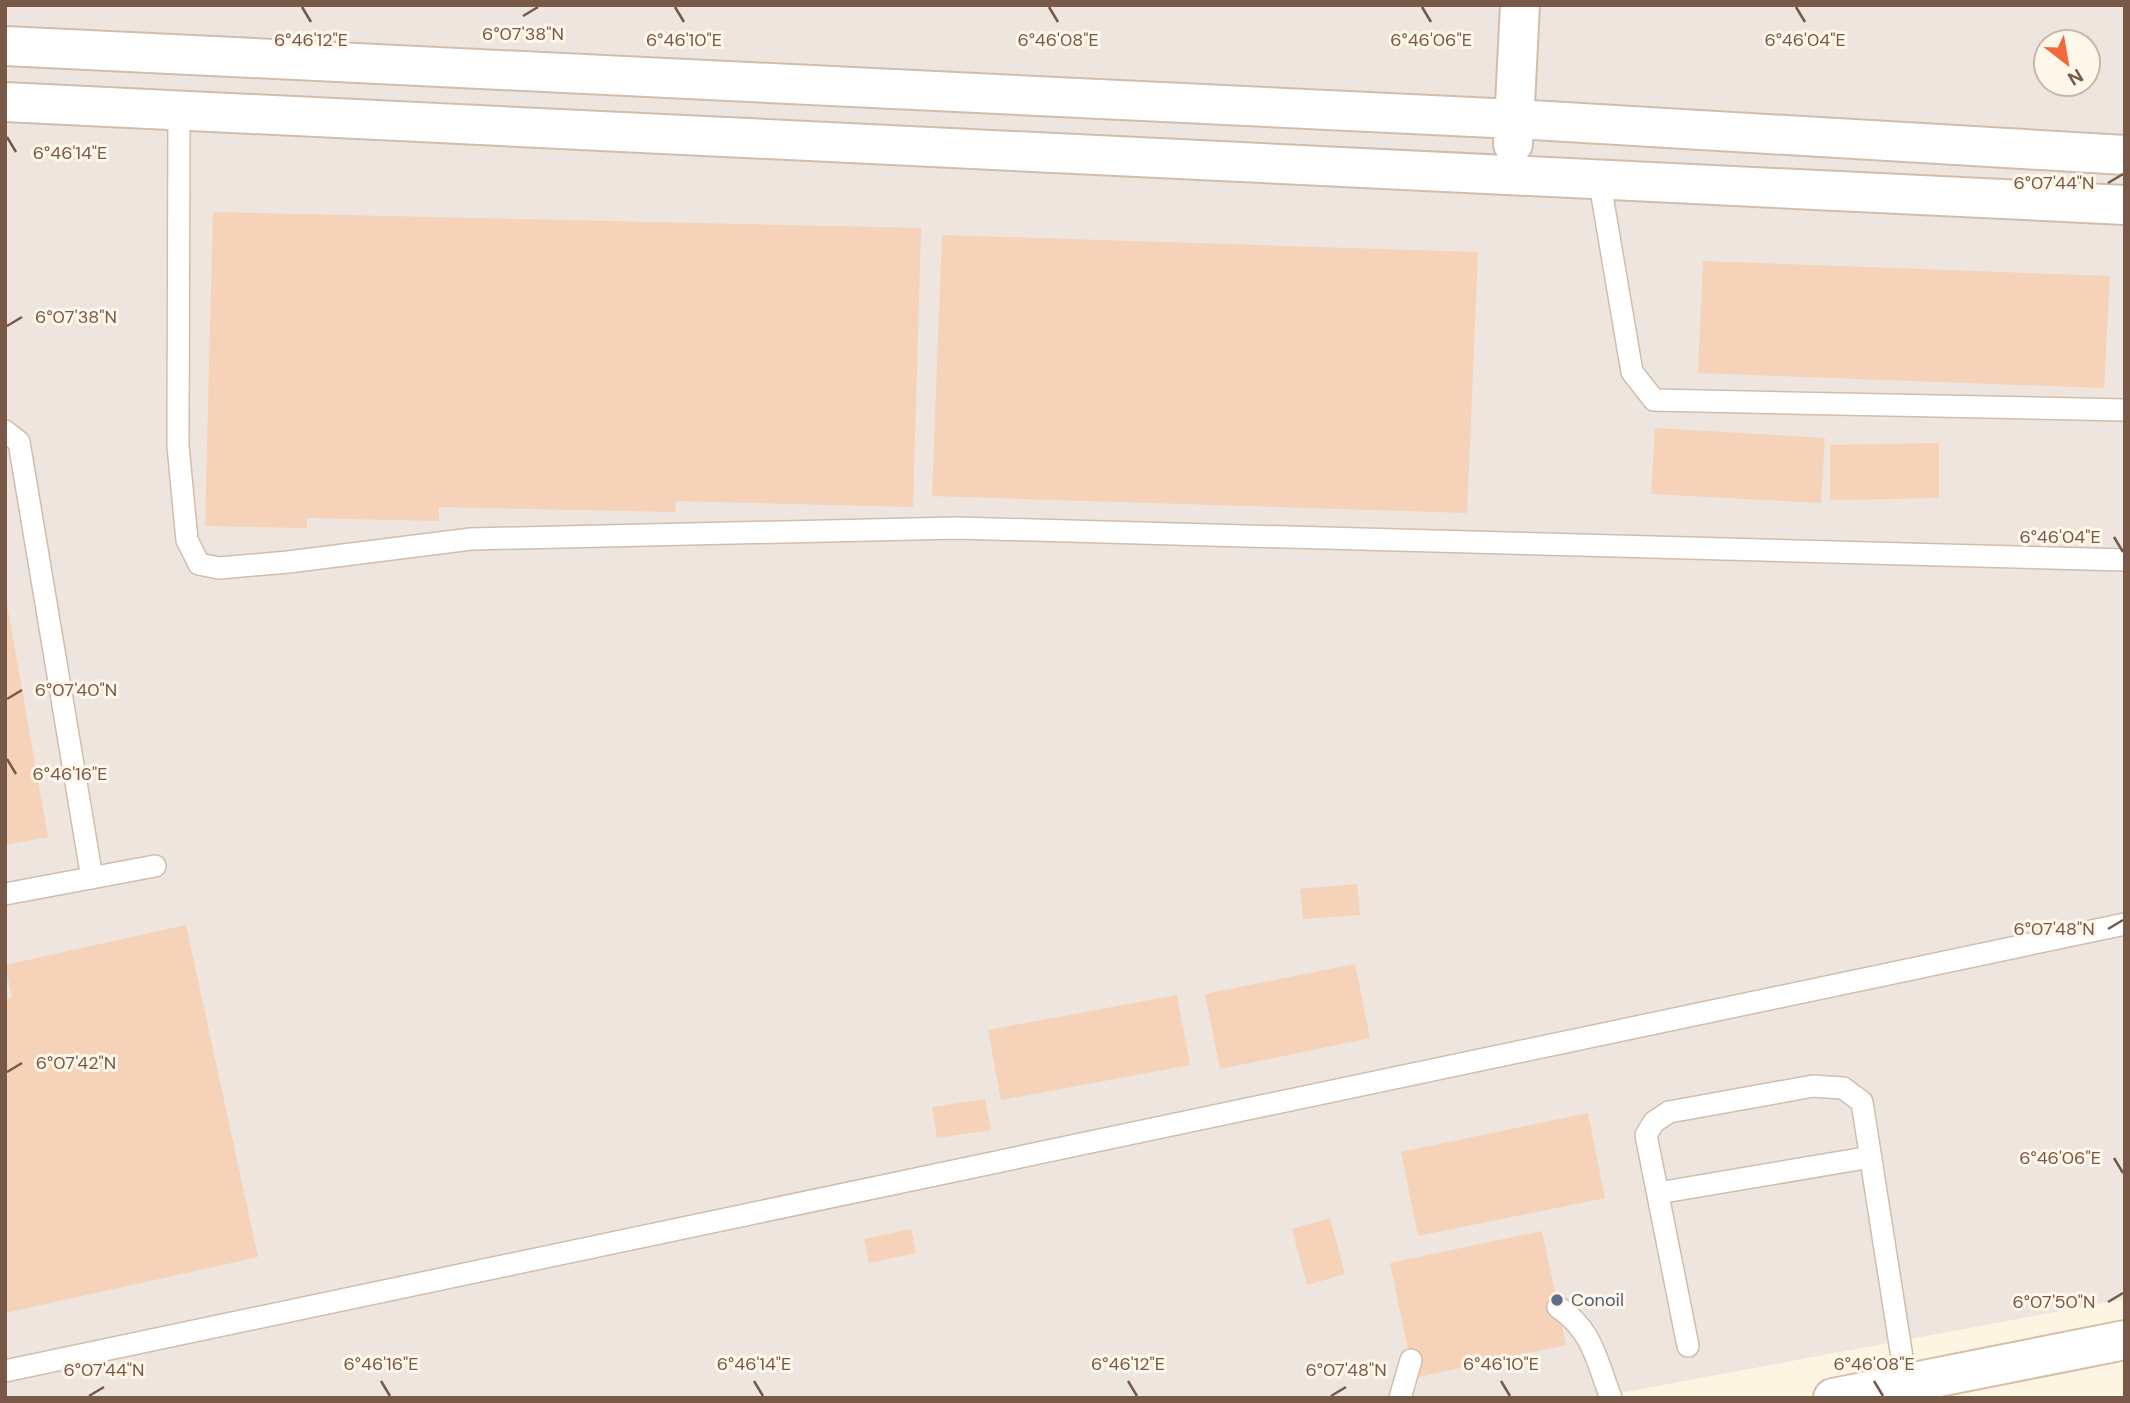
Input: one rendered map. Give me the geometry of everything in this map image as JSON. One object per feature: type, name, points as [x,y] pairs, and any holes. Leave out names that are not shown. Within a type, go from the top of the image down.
[{"type":"street","points":[[1512,174],[1520,5]]},
{"type":"street","points":[[5,46],[1514,119],[2125,155]]},
{"type":"street","points":[[5,102],[2125,205]]},
{"type":"street","points":[[1833,1398],[2125,1340]]},
{"type":"lane","points":[[179,111],[177,446],[187,540],[198,564],[219,568],[288,562],[471,539],[957,528],[2125,559]]},
{"type":"lane","points":[[1599,178],[1632,372],[1654,400],[2125,410]]},
{"type":"lane","points":[[5,431],[19,442],[92,878]]},
{"type":"lane","points":[[5,894],[155,866]]},
{"type":"lane","points":[[5,1371],[2125,924]]},
{"type":"lane","points":[[1688,1346],[1646,1135],[1654,1122],[1669,1112],[1813,1086],[1843,1088],[1862,1102],[1906,1383]]},
{"type":"lane","points":[[1658,1193],[1871,1157]]},
{"type":"lane","points":[[1558,1307],[1578,1321],[1587,1335],[1611,1398]]},
{"type":"lane","points":[[1401,1398],[1411,1360]]},
{"type":"shaded area","points":[[5,5],[2125,5],[2125,1299],[1593,1398],[5,1398]]},
{"type":"building","points":[[213,212],[921,228],[913,507],[676,501],[675,512],[439,507],[439,521],[307,518],[307,528],[205,526]]},
{"type":"building","points":[[942,235],[1478,252],[1467,513],[932,496]]},
{"type":"building","points":[[1703,261],[2110,276],[2104,388],[1698,373]]},
{"type":"building","points":[[1655,428],[1825,438],[1821,503],[1651,494]]},
{"type":"building","points":[[1939,443],[1939,498],[1830,500],[1830,445]]},
{"type":"building","points":[[5,593],[48,837],[5,845]]},
{"type":"building","points":[[1357,884],[1360,915],[1303,919],[1300,889]]},
{"type":"building","points":[[186,925],[258,1257],[5,1313],[5,999],[12,998],[5,965]]},
{"type":"building","points":[[1355,964],[1370,1038],[1220,1069],[1205,994]]},
{"type":"building","points":[[1177,995],[1190,1065],[1001,1100],[988,1030]]},
{"type":"building","points":[[985,1099],[991,1130],[937,1138],[932,1107]]},
{"type":"building","points":[[1588,1113],[1605,1198],[1418,1236],[1401,1152]]},
{"type":"building","points":[[1330,1218],[1345,1274],[1307,1285],[1292,1229]]},
{"type":"building","points":[[911,1229],[916,1253],[869,1263],[864,1239]]},
{"type":"building","points":[[1542,1231],[1566,1345],[1414,1378],[1390,1263]]},
{"type":"place","name":"Conoil","points":[[1557,1300]]}]
